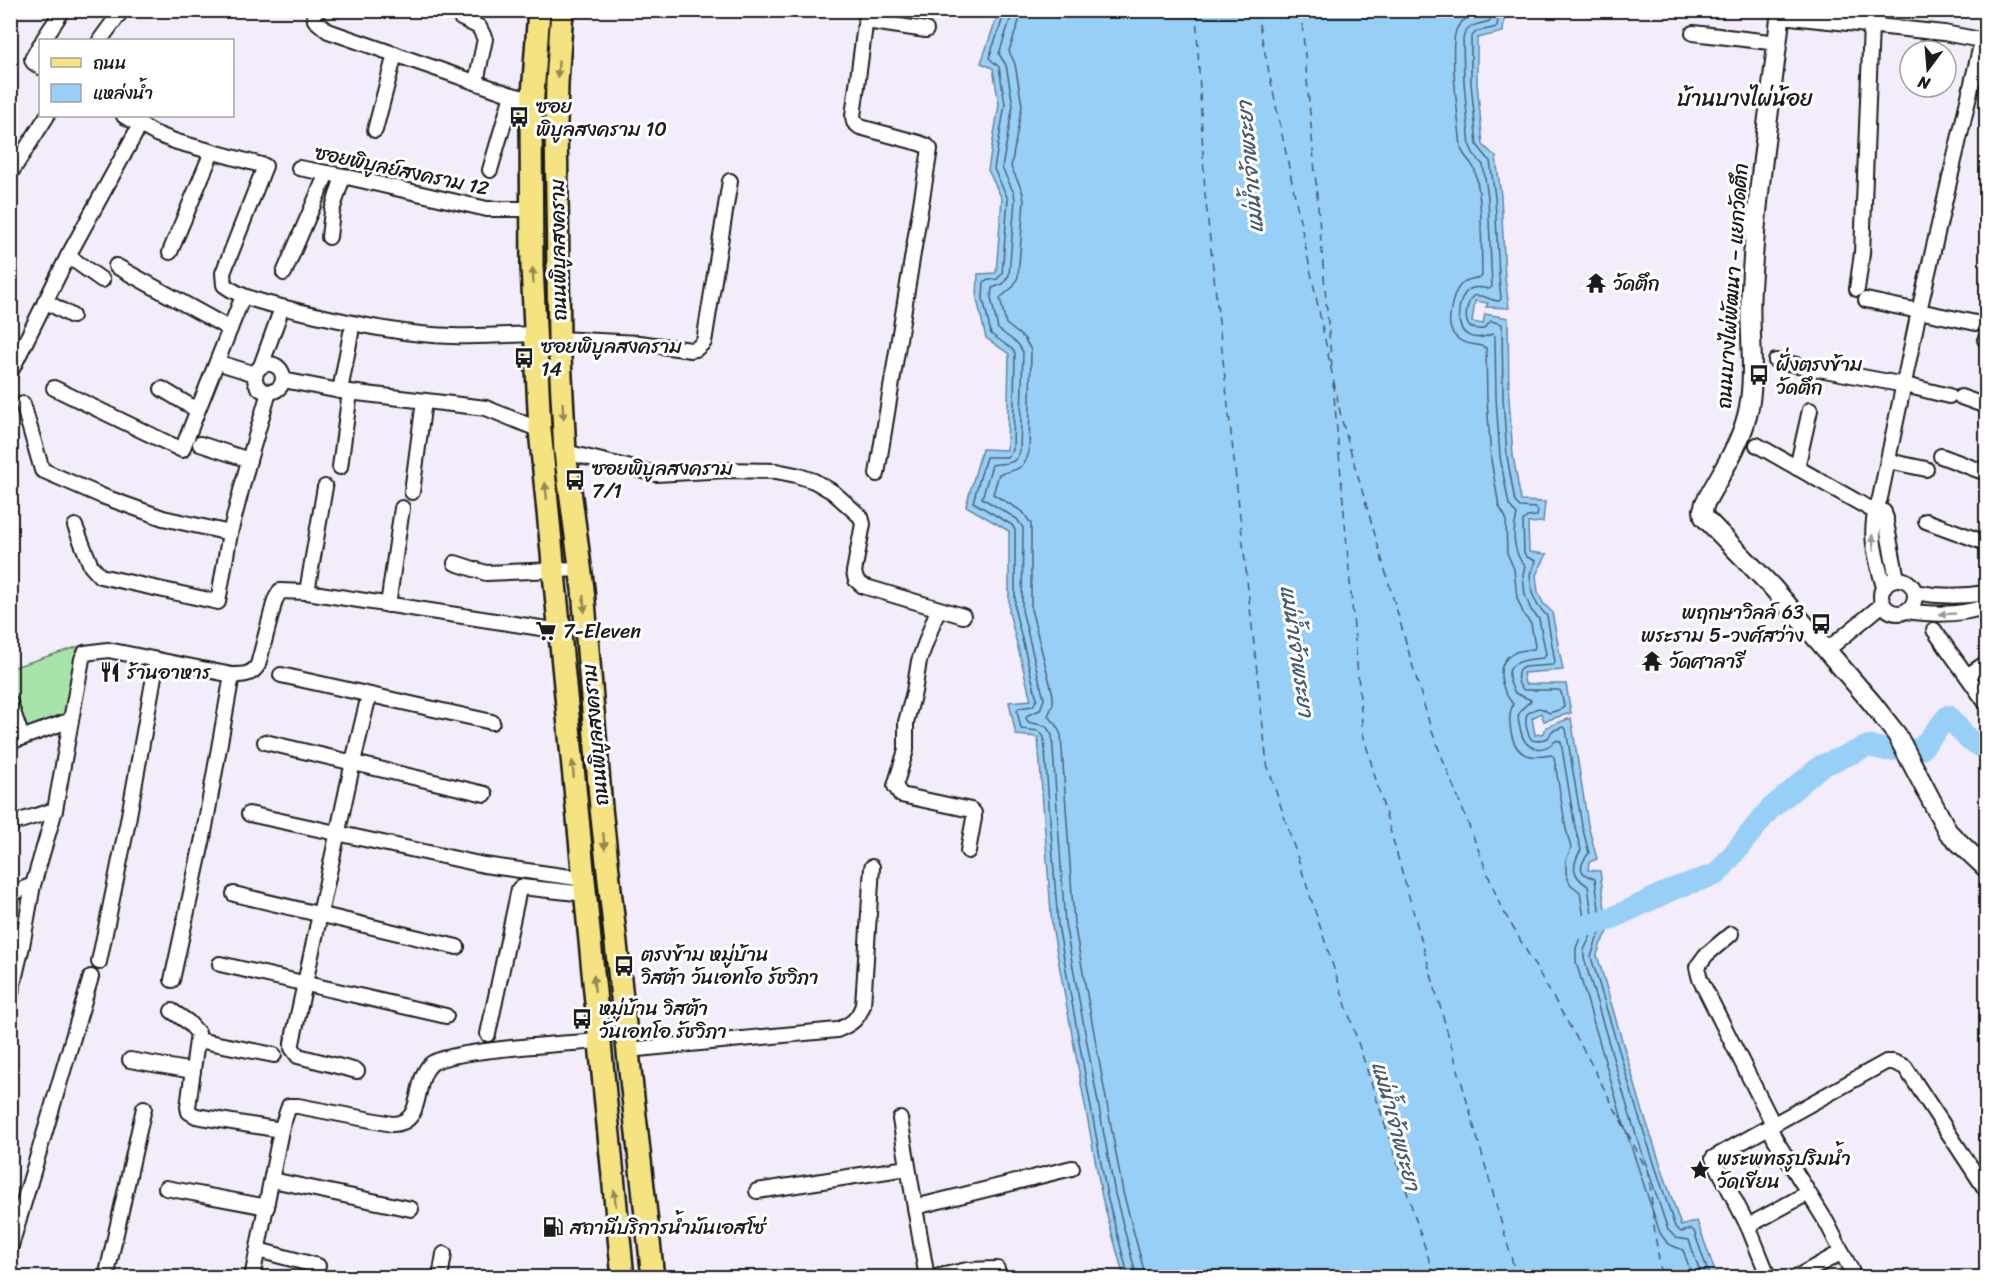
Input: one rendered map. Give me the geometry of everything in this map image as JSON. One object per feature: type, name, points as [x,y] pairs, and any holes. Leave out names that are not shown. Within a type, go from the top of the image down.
[{"type":"main road","name":"ถนนพิบูลสงคราม","points":[[539,10],[531,123],[540,430],[623,1278]]},
{"type":"main road","name":"ถนนพิบูลสงคราม","points":[[562,10],[556,124],[559,339],[565,452],[580,569],[601,808],[652,1278]]},
{"type":"main road","points":[[549,523],[573,524]]},
{"type":"street","points":[[44,39],[63,10]]},
{"type":"street","points":[[101,39],[122,10]]},
{"type":"street","points":[[314,10],[315,20],[328,31],[512,95],[533,100]]},
{"type":"street","points":[[1781,13],[1944,33],[1983,45],[1919,311],[1880,498],[1880,515],[1897,579]]},
{"type":"street","name":"ถนนบางไผ่พัฒนา – แยกวัดตึก","points":[[1781,13],[1755,233],[1751,291],[1749,408],[1737,441],[1705,503],[1704,517],[1773,588],[1872,703],[1897,735],[1948,831],[1986,868]]},
{"type":"street","points":[[877,474],[930,149],[919,142],[860,127],[854,122],[853,116],[867,16],[926,30]]},
{"type":"street","points":[[461,18],[479,27],[485,39],[476,82]]},
{"type":"street","points":[[1871,25],[1861,294],[1919,311],[1976,323]]},
{"type":"street","points":[[1693,33],[1778,43]]},
{"type":"street","points":[[39,47],[33,59],[33,62],[39,66]]},
{"type":"street","points":[[375,130],[395,54]]},
{"type":"street","points":[[490,170],[512,95]]},
{"type":"street","points":[[10,174],[46,117]]},
{"type":"street","points":[[126,117],[165,137],[266,166],[223,273],[224,285],[232,291],[286,308],[351,322],[434,335],[481,337],[536,334]]},
{"type":"street","points":[[11,371],[68,256],[140,125]]},
{"type":"street","points":[[170,252],[212,152]]},
{"type":"street","name":"ซอยพิบูลย์สงคราม 12","points":[[299,168],[487,209],[532,209]]},
{"type":"street","points":[[284,273],[327,173]]},
{"type":"street","points":[[329,237],[332,210],[343,176]]},
{"type":"street","points":[[559,339],[639,343],[691,350],[700,346],[704,342],[730,181]]},
{"type":"street","points":[[68,256],[102,280]]},
{"type":"street","points":[[116,266],[230,329]]},
{"type":"street","points":[[54,388],[182,450],[243,296]]},
{"type":"street","points":[[45,301],[72,316]]},
{"type":"street","points":[[226,365],[258,370],[270,364],[279,367],[283,380],[277,390],[269,392],[259,388],[255,381],[258,370],[279,316]]},
{"type":"street","points":[[340,467],[351,333]]},
{"type":"street","points":[[1776,361],[1905,385],[1986,406]]},
{"type":"street","points":[[283,380],[345,391],[486,408],[540,430]]},
{"type":"street","points":[[162,389],[197,410]]},
{"type":"street","points":[[75,526],[91,566],[100,576],[218,602],[230,533],[269,392]]},
{"type":"street","points":[[412,492],[424,401]]},
{"type":"street","points":[[23,404],[42,470],[102,496],[163,518],[230,533]]},
{"type":"street","points":[[1797,468],[1810,410]]},
{"type":"street","points":[[200,444],[249,460]]},
{"type":"street","points":[[1757,445],[1880,515]]},
{"type":"street","points":[[565,452],[656,474],[728,470],[776,471],[814,481],[833,492],[861,517],[863,524],[854,572],[856,580],[862,586],[963,616]]},
{"type":"street","points":[[1941,456],[1986,473]]},
{"type":"street","points":[[1888,461],[1926,469]]},
{"type":"street","points":[[308,592],[325,487]]},
{"type":"street","points":[[388,605],[402,508]]},
{"type":"street","points":[[1880,515],[1872,534],[1884,587]]},
{"type":"street","points":[[1926,521],[1986,543]]},
{"type":"street","points":[[455,563],[481,572],[580,569]]},
{"type":"street","points":[[1897,579],[1905,581],[1915,592],[1913,606],[1901,613],[1887,610],[1881,593],[1884,587],[1887,583],[1897,579]]},
{"type":"street","points":[[10,998],[33,885],[55,810],[82,659],[85,653],[108,650],[232,675],[248,675],[258,665],[277,594],[280,591],[308,592],[560,631]]},
{"type":"street","points":[[1915,592],[1935,596],[1961,597],[1986,593]]},
{"type":"street","points":[[1827,650],[1883,604]]},
{"type":"street","points":[[1907,611],[1944,614],[1967,612],[1986,606]]},
{"type":"street","points":[[938,609],[919,661],[906,722],[906,750],[895,786],[901,795],[971,810],[974,818],[968,851]]},
{"type":"street","points":[[1934,630],[1986,703]]},
{"type":"street","points":[[99,962],[128,821],[157,660]]},
{"type":"street","points":[[1967,676],[1986,663]]},
{"type":"street","points":[[172,980],[203,838],[232,675]]},
{"type":"street","points":[[281,675],[492,722]]},
{"type":"street","points":[[357,1071],[298,1056],[294,1052],[292,1043],[369,695]]},
{"type":"street","points":[[10,704],[16,740],[71,720]]},
{"type":"street","points":[[265,742],[485,794]]},
{"type":"street","points":[[10,824],[55,810]]},
{"type":"street","points":[[249,814],[585,886]]},
{"type":"street","points":[[627,1050],[837,1030],[851,1025],[859,1018],[863,1005],[872,867]]},
{"type":"street","points":[[10,894],[33,885]]},
{"type":"street","points":[[488,1034],[519,888],[585,886]]},
{"type":"street","points":[[234,894],[457,947]]},
{"type":"street","points":[[1731,934],[1706,955],[1697,967],[1700,979],[1779,1145],[1851,1270]]},
{"type":"street","points":[[220,964],[446,1016]]},
{"type":"street","points":[[10,1249],[91,977]]},
{"type":"street","points":[[172,1011],[196,1029],[198,1040],[189,1112],[196,1116],[281,1130]]},
{"type":"street","points":[[198,1040],[274,1055]]},
{"type":"street","points":[[252,1278],[281,1130],[289,1106],[400,1124],[412,1115],[425,1072],[431,1064],[441,1058],[487,1051],[600,1041]]},
{"type":"street","points":[[130,1060],[193,1071]]},
{"type":"street","points":[[1769,1278],[1748,1226],[1713,1158],[1886,1062],[1899,1064],[1910,1075],[1986,1190]]},
{"type":"street","points":[[106,1278],[144,1108]]},
{"type":"street","points":[[900,1119],[928,1278],[967,1270],[997,1269],[999,1278]]},
{"type":"street","points":[[757,1191],[907,1168]]},
{"type":"street","points":[[915,1207],[1072,1168]]},
{"type":"street","points":[[272,1180],[411,1209]]},
{"type":"street","points":[[166,1188],[267,1207]]},
{"type":"street","points":[[1748,1226],[1808,1193]]},
{"type":"street","points":[[258,1250],[318,1266]]},
{"type":"street","points":[[1795,1278],[1842,1252]]},
{"type":"street","points":[[440,1278],[444,1254]]},
{"type":"green space","points":[[83,645],[69,718],[21,735],[11,706],[11,668]]},
{"type":"water","name":"แม่น้ำเจ้าพระยา","points":[[1503,10],[1505,12],[1503,32],[1477,38],[1477,83],[1483,145],[1496,157],[1509,308],[1486,307],[1488,303],[1475,301],[1472,322],[1483,324],[1485,314],[1508,318],[1509,398],[1513,456],[1521,501],[1545,502],[1543,522],[1528,523],[1529,552],[1547,554],[1536,575],[1538,592],[1543,603],[1552,612],[1563,670],[1523,673],[1525,684],[1566,684],[1571,713],[1544,721],[1541,713],[1532,718],[1535,735],[1544,733],[1546,727],[1571,718],[1588,825],[1597,859],[1589,862],[1588,870],[1600,871],[1608,932],[1597,955],[1643,1112],[1681,1226],[1697,1221],[1717,1277],[1124,1277],[1102,1197],[1052,926],[1038,737],[1016,735],[1009,702],[1031,700],[1009,612],[1009,531],[966,506],[982,449],[1007,450],[1009,354],[986,338],[977,299],[978,274],[996,273],[1002,199],[988,170],[999,105],[993,68],[981,63],[997,17],[994,11]]},
{"type":"waterway","points":[[1577,928],[1606,921],[1673,889],[1717,874],[1769,810],[1821,766],[1869,746],[1886,750],[1921,749],[1948,716],[1969,740],[1986,749]]},
{"type":"ferry route","points":[[1196,10],[1205,194],[1267,764],[1435,1278]]},
{"type":"ferry route","points":[[1256,10],[1342,421],[1431,729],[1500,905],[1587,1056],[1649,1174],[1662,1278]]},
{"type":"ferry route","points":[[1301,10],[1332,369]]},
{"type":"ferry route","points":[[1333,383],[1363,734],[1517,1278]]},
{"type":"place","name":"ซอย พิบูลสงคราม 10","points":[[519,117]]},
{"type":"place","name":"วัดตึก","points":[[1596,283]]},
{"type":"place","name":"ซอยพิบูลสงคราม 14","points":[[524,358]]},
{"type":"place","name":"ฝั่งตรงข้าม วัดตึก","points":[[1759,375]]},
{"type":"place","name":"ซอยพิบูลสงคราม 7/1","points":[[575,480]]},
{"type":"place","name":"พฤกษาวิลล์ 63 พระราม 5-วงศ์สว่าง","points":[[1821,624]]},
{"type":"place","name":"7-Eleven","points":[[546,631]]},
{"type":"place","name":"วัดศาลารี","points":[[1652,661]]},
{"type":"place","name":"ร้านอาหาร","points":[[110,672]]},
{"type":"place","name":"ตรงข้าม หมู่บ้าน วิสต้า วันเอทโอ รัชวิภา","points":[[624,966]]},
{"type":"place","name":"หมู่บ้าน วิสต้า วันเอทโอ รัชวิภา","points":[[582,1019]]},
{"type":"place","name":"พระพุทธรูปริมน้ำ วัดเขียน","points":[[1700,1170]]},
{"type":"place","name":"สถานีบริการน้ำมันเอสโซ่","points":[[553,1227]]},
{"type":"district","name":"บ้านบางไผ่น้อย","points":[[1745,98]]}]
